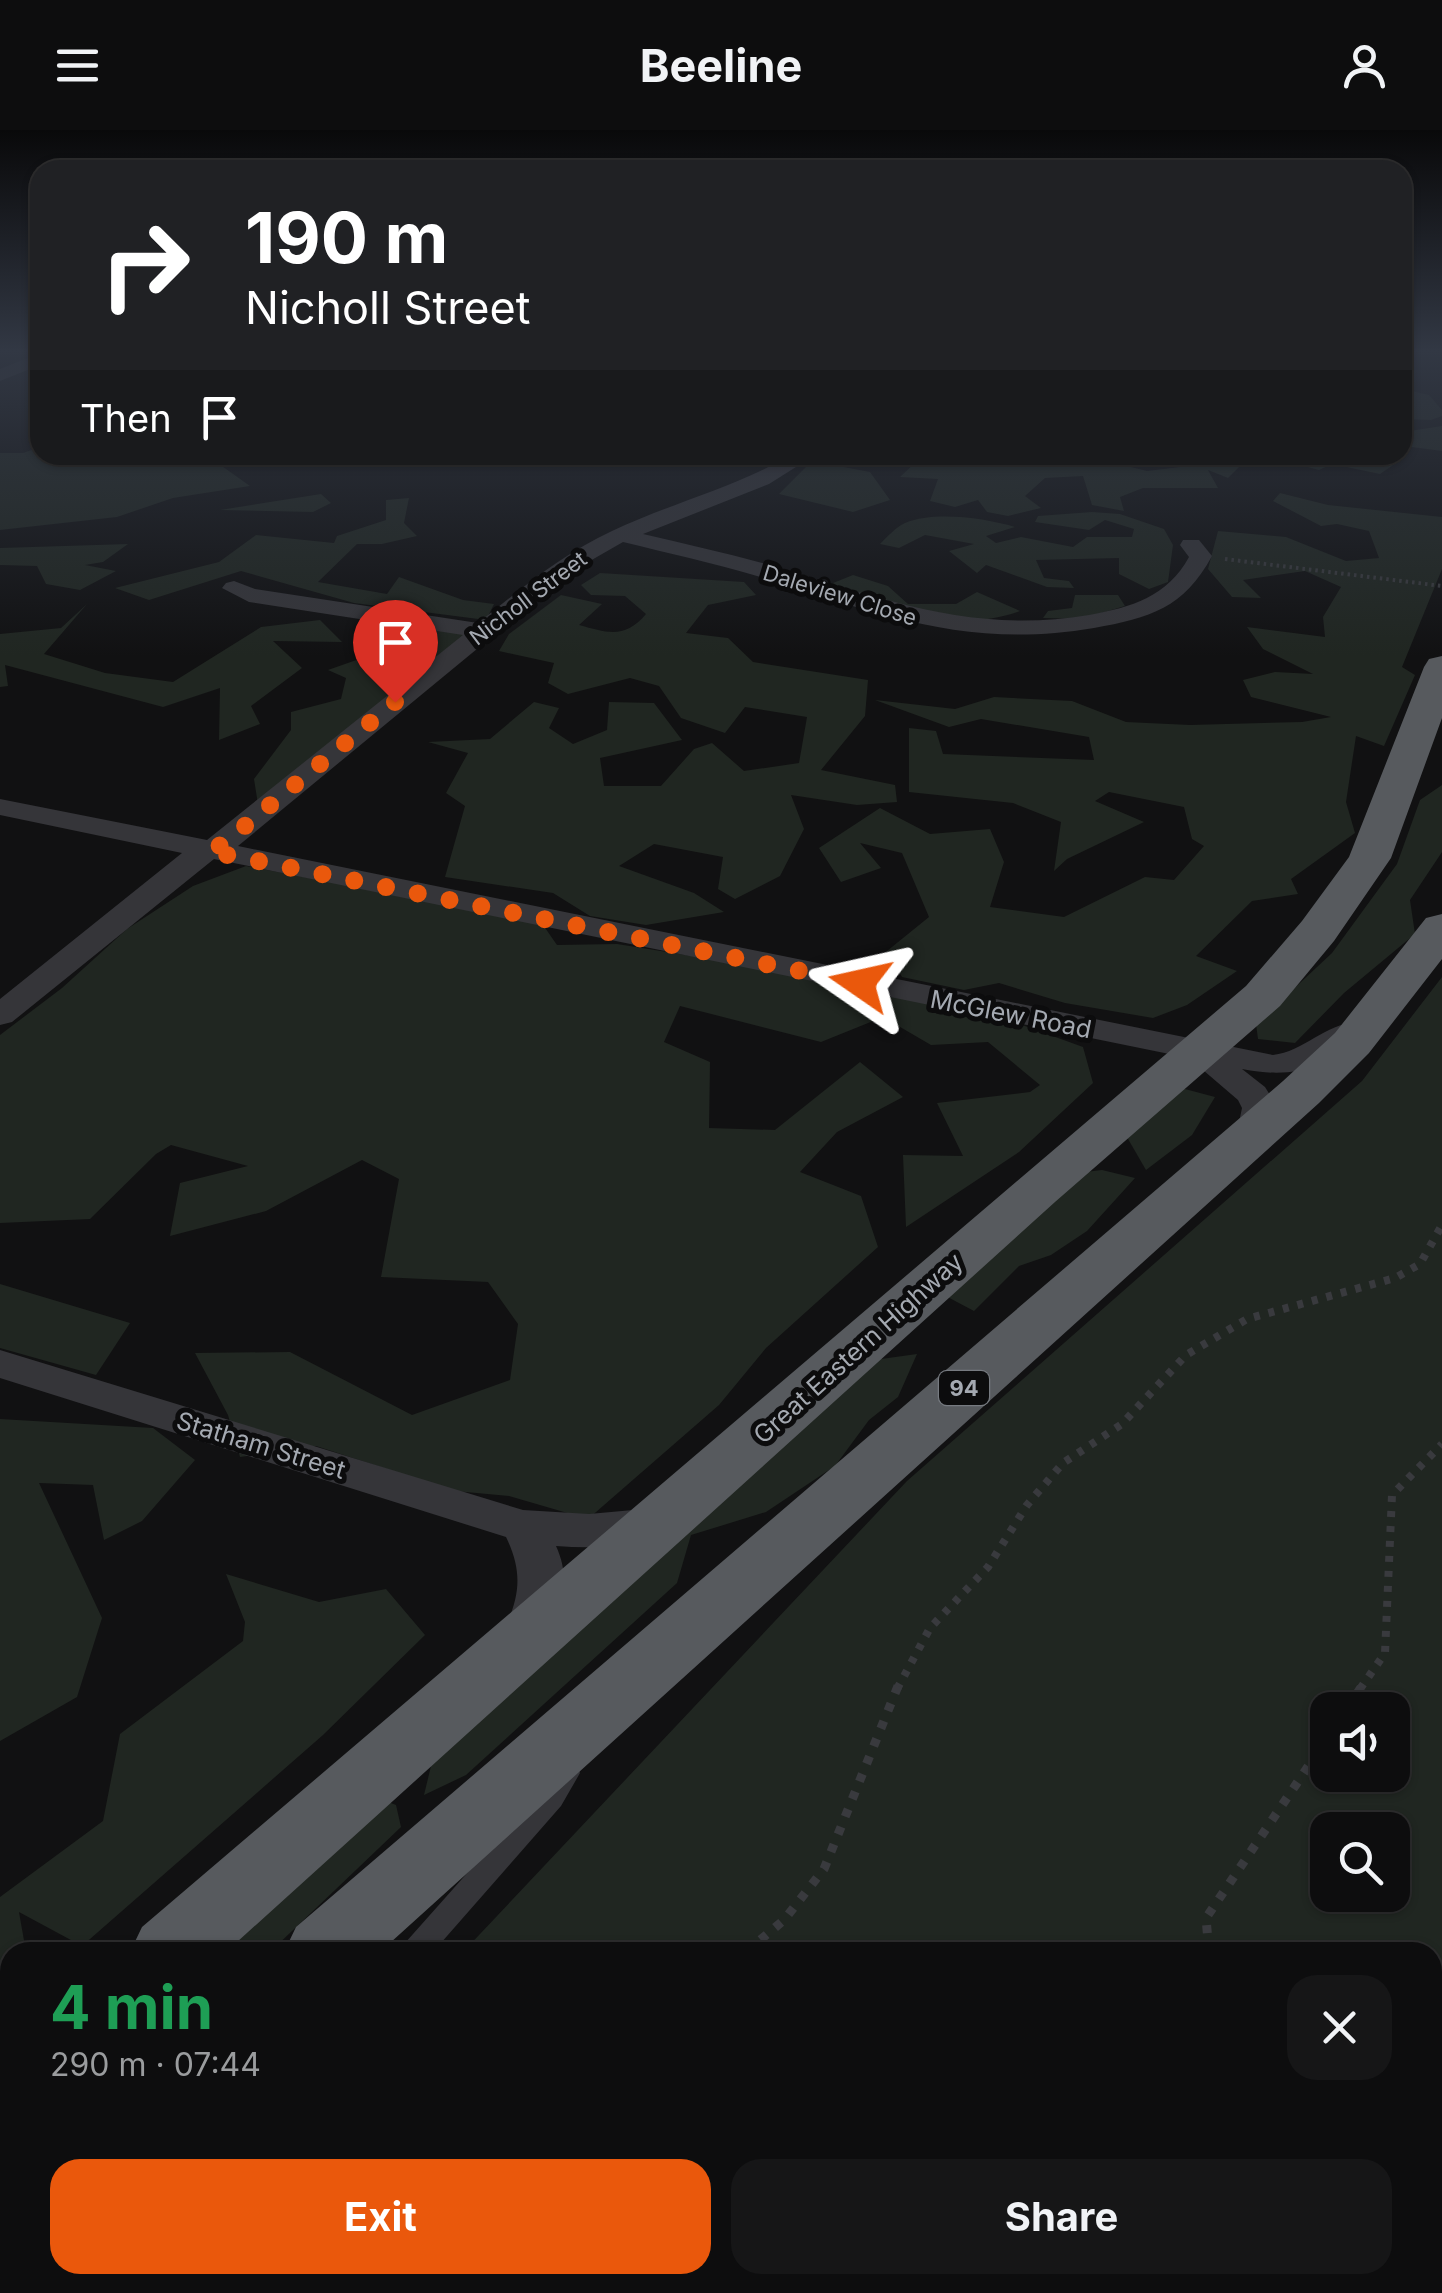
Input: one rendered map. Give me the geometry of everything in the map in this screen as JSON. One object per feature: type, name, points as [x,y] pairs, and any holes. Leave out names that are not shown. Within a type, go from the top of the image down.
[{"type":"highway","name":"Great Eastern Highway","points":[[181,1942],[1036,1190],[1263,996],[1318,930],[1370,858],[1431,722],[1441,672]]},
{"type":"highway","name":"94","points":[[335,1942],[1301,1092],[1376,1014],[1442,928]]},
{"type":"street","name":"Nicholl Street","points":[[0,1015],[194,858],[223,844],[561,568],[620,535],[762,480],[788,465]]},
{"type":"street","name":"Daleview Close","points":[[620,535],[763,571],[912,619],[999,630],[1079,625],[1151,608],[1186,583],[1196,550]]},
{"type":"street","points":[[234,588],[249,595],[481,631]]},
{"type":"street","name":"McGlew Road","points":[[0,808],[1273,1065],[1298,1063],[1329,1048],[1376,1014]]},
{"type":"street","name":"McGlew Road","points":[[1199,1052],[1252,1094],[1260,1108],[1254,1132]]},
{"type":"street","name":"Statham Street","points":[[0,1364],[522,1526],[570,1533],[616,1532],[662,1523]]},
{"type":"street","points":[[521,1646],[543,1599],[545,1574],[522,1526]]},
{"type":"lane","points":[[423,1942],[551,1798],[626,1684]]},
{"type":"path","points":[[1196,550],[1442,586]]},
{"type":"path","points":[[758,1942],[784,1920],[824,1870],[902,1676],[930,1628],[988,1566],[1027,1505],[1063,1463],[1122,1424],[1186,1356],[1220,1334],[1247,1319],[1396,1278],[1420,1264],[1442,1225]]},
{"type":"path","points":[[1358,1692],[1384,1653],[1392,1495],[1442,1444]]},
{"type":"path","points":[[1208,1942],[1206,1918],[1310,1765]]},
{"type":"shaded area","points":[[0,454],[30,454],[30,465],[220,465],[250,486],[173,498],[117,517],[0,530]]},
{"type":"shaded area","points":[[808,465],[833,465],[870,472],[890,500],[853,512],[779,494]]},
{"type":"shaded area","points":[[913,465],[1123,465],[1147,471],[1179,465],[1241,465],[1228,478],[1208,470],[1218,488],[1143,488],[1120,497],[1124,511],[1092,505],[1083,476],[1045,478],[1025,496],[1041,508],[1008,516],[987,512],[978,500],[955,507],[930,501],[938,479],[900,477]]},
{"type":"shaded area","points":[[1300,465],[1330,465],[1319,470]]},
{"type":"shaded area","points":[[1337,465],[1393,465],[1380,474]]},
{"type":"shaded area","points":[[1280,493],[1328,505],[1442,517],[1442,569],[1402,667],[1415,675],[1384,746],[1356,736],[1346,802],[1355,833],[1291,879],[1298,894],[1252,901],[1196,956],[1237,971],[1187,1005],[1153,1018],[1065,1003],[999,983],[964,990],[902,977],[887,951],[929,917],[902,853],[860,843],[881,868],[841,882],[819,848],[880,808],[930,834],[990,829],[1004,862],[990,907],[1064,917],[1145,877],[1174,880],[1204,846],[1192,839],[1184,807],[1109,792],[1095,801],[1144,822],[1067,859],[1054,871],[1061,822],[1013,803],[909,792],[909,728],[936,731],[943,754],[1094,760],[1089,737],[981,719],[949,727],[875,700],[955,709],[994,697],[1072,701],[1126,722],[1190,725],[1302,722],[1331,717],[1251,697],[1243,680],[1275,672],[1313,674],[1263,649],[1247,627],[1325,637],[1323,617],[1341,587],[1305,571],[1243,580],[1261,598],[1232,597],[1208,569],[1218,531],[1286,537],[1346,561],[1379,558],[1369,531],[1337,524],[1321,526],[1273,501]]},
{"type":"shaded area","points":[[321,494],[331,503],[313,512],[220,510]]},
{"type":"shaded area","points":[[409,498],[404,523],[417,536],[382,544],[357,544],[318,582],[387,594],[399,577],[463,600],[494,604],[486,620],[354,603],[241,571],[149,600],[115,588],[219,562],[256,535],[334,543],[337,536],[386,520],[386,500]]},
{"type":"shaded area","points":[[1120,514],[1164,529],[1173,545],[1168,582],[1149,589],[1119,574],[1119,558],[1036,560],[1044,578],[1069,581],[1074,588],[1047,587],[986,565],[977,573],[949,551],[974,544],[925,535],[899,548],[880,544],[905,523],[945,517],[1015,527],[986,536],[996,543],[1021,537],[1073,547],[1087,537],[1132,537],[1134,529],[1105,520],[1089,530],[1035,522],[1038,516]]},
{"type":"shaded area","points":[[128,544],[103,562],[85,565],[116,571],[80,590],[46,584],[37,566],[0,565],[0,548]]},
{"type":"shaded area","points":[[600,573],[744,582],[756,595],[708,605],[686,633],[728,638],[753,662],[868,680],[865,716],[821,770],[895,785],[897,802],[857,805],[791,795],[804,829],[780,876],[735,899],[718,889],[723,857],[654,844],[619,866],[694,893],[724,912],[646,925],[590,916],[553,893],[445,877],[465,806],[446,793],[468,753],[428,742],[490,739],[534,702],[559,708],[549,728],[573,744],[607,730],[609,702],[654,703],[682,740],[600,758],[604,786],[661,786],[694,749],[712,743],[744,771],[799,763],[807,717],[745,707],[725,733],[681,718],[659,686],[630,678],[568,694],[548,683],[554,663],[499,651],[509,634],[561,595],[602,604],[579,625],[616,632],[638,622],[646,614],[625,596],[591,595],[581,585]]},
{"type":"shaded area","points":[[853,575],[888,586],[908,604],[956,604],[977,592],[1020,611],[995,618],[946,620],[875,603],[828,585]]},
{"type":"shaded area","points":[[1075,595],[1118,595],[1125,606],[1081,619],[1043,618],[1048,611],[1072,608]]},
{"type":"shaded area","points":[[87,604],[44,654],[105,673],[173,682],[261,627],[320,620],[342,642],[273,641],[302,668],[251,706],[260,724],[219,740],[220,688],[163,707],[5,665],[8,686],[0,687],[0,634],[61,628]]},
{"type":"shaded area","points":[[383,614],[433,617],[480,643],[260,817],[254,779],[291,730],[291,712],[341,699],[346,678],[328,670],[382,651],[390,629],[366,623]]},
{"type":"shaded area","points":[[1442,785],[1442,852],[1410,900],[1415,934],[1344,993],[1295,1043],[1258,1039],[1256,1024],[1332,953],[1397,864],[1420,800]]},
{"type":"shaded area","points":[[246,866],[541,922],[557,945],[617,944],[779,970],[992,1014],[1083,1047],[1093,1083],[1019,1152],[906,1227],[903,1155],[963,1156],[937,1103],[1030,1092],[1040,1085],[988,1042],[931,1045],[883,1017],[821,1042],[680,1006],[664,1042],[710,1062],[709,1128],[775,1130],[860,1062],[903,1097],[837,1132],[800,1172],[861,1196],[878,1247],[766,1348],[719,1405],[588,1519],[509,1496],[455,1491],[316,1446],[240,1457],[228,1415],[195,1353],[290,1352],[412,1415],[510,1380],[518,1324],[488,1282],[381,1277],[399,1179],[362,1160],[266,1211],[170,1236],[180,1183],[248,1166],[171,1145],[156,1154],[90,1219],[0,1223],[0,1035],[62,988],[127,929],[193,886]]},
{"type":"shaded area","points":[[1442,977],[1442,1942],[472,1942],[907,1481],[1362,1081]]},
{"type":"shaded area","points":[[1170,1085],[1215,1097],[1192,1135],[1146,1170],[1124,1132]]},
{"type":"shaded area","points":[[1102,1170],[1135,1178],[1087,1231],[1051,1255],[1019,1266],[974,1311],[940,1293],[1077,1173]]},
{"type":"shaded area","points":[[0,1284],[130,1323],[96,1375],[0,1348]]},
{"type":"shaded area","points":[[917,1354],[898,1397],[869,1420],[835,1466],[766,1512],[691,1535],[677,1583],[466,1775],[424,1795],[439,1733],[874,1360]]},
{"type":"shaded area","points":[[0,1419],[153,1428],[195,1460],[142,1521],[104,1540],[93,1485],[39,1483],[102,1618],[77,1697],[0,1741]]},
{"type":"shaded area","points":[[226,1574],[319,1602],[386,1589],[425,1635],[323,1735],[87,1942],[75,1942],[19,1912],[24,1942],[0,1942],[0,1897],[103,1821],[120,1734],[243,1641],[245,1622]]},
{"type":"shaded area","points":[[368,1794],[396,1805],[401,1827],[280,1942],[210,1942],[217,1926]]},
{"type":"route","points":[[395,702],[223,844],[208,851],[860,983]]}]
